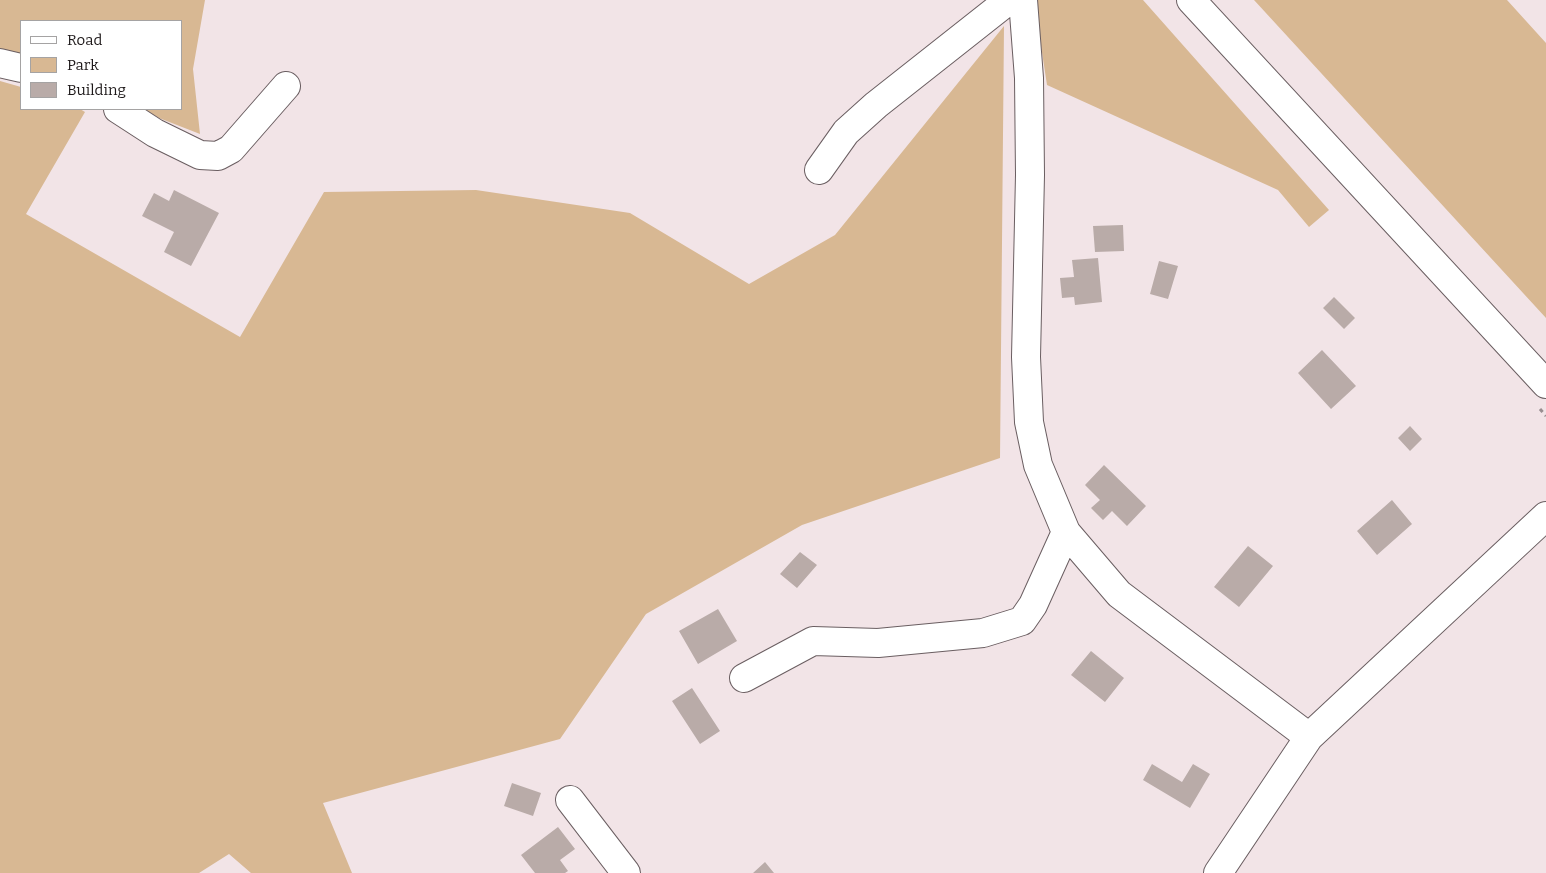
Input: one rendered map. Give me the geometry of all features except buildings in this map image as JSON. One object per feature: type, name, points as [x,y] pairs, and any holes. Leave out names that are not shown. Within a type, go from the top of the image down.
[{"type":"street","points":[[819,170],[846,132],[883,100],[1009,0]]},
{"type":"street","points":[[1023,0],[1029,117],[1026,357],[1029,422],[1038,465],[1066,532],[1119,594],[1309,737]]},
{"type":"street","points":[[1191,0],[1546,384]]},
{"type":"street","points":[[0,62],[20,68]]},
{"type":"street","points":[[120,110],[155,133],[200,155],[218,156],[236,143],[286,86]]},
{"type":"street","points":[[1218,873],[1309,737],[1546,516]]},
{"type":"street","points":[[744,678],[813,641],[878,643],[983,633],[1022,621],[1033,605],[1066,532]]},
{"type":"street","points":[[570,800],[626,873]]},
{"type":"green space","points":[[0,0],[205,0],[193,69],[200,134],[159,118],[145,110],[182,110],[182,20],[20,20],[20,55],[0,49]]},
{"type":"green space","points":[[1034,0],[1143,0],[1329,210],[1309,227],[1278,190],[1047,85]]},
{"type":"green space","points":[[1254,0],[1507,0],[1546,43],[1546,318]]},
{"type":"green space","points":[[1004,26],[1000,458],[802,525],[646,614],[560,739],[323,803],[352,873],[251,873],[229,854],[199,873],[0,873],[0,81],[20,87],[20,110],[82,110],[85,112],[26,214],[240,337],[324,192],[476,190],[630,213],[749,284],[835,235]]}]
